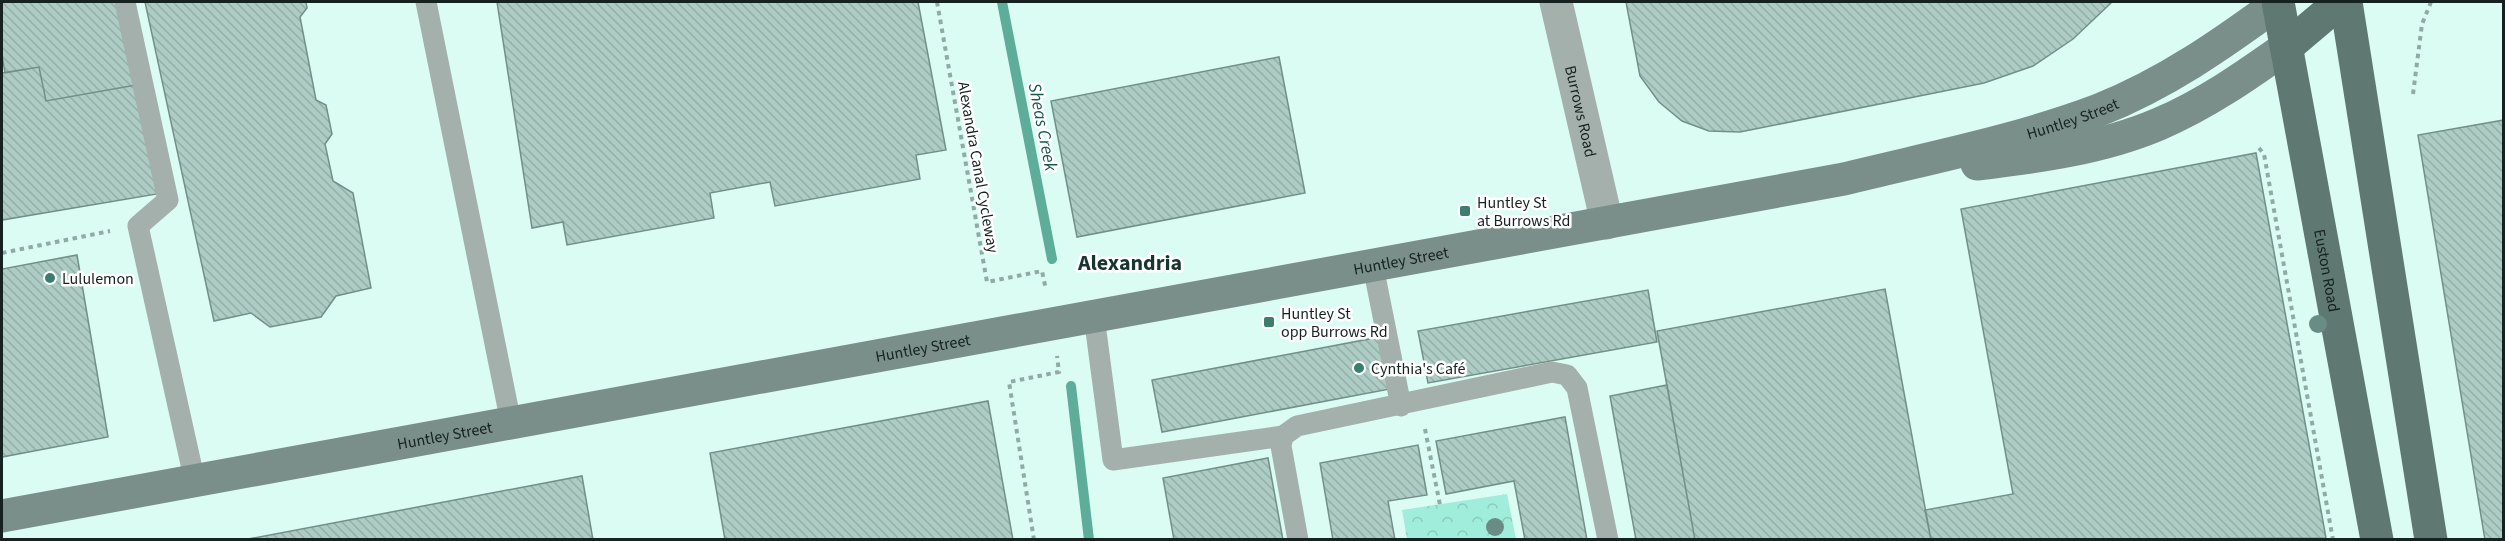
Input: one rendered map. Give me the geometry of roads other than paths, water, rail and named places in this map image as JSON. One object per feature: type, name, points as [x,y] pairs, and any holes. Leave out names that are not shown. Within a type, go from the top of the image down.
[{"type":"main road","name":"Huntley Street","points":[[2,516],[1844,179],[2033,131],[2101,109],[2208,54],[2279,2]]},
{"type":"main road","name":"Euston Road","points":[[2279,2],[2378,540]]},
{"type":"main road","points":[[2288,46],[2340,2]]},
{"type":"main road","points":[[2346,2],[2431,540]]},
{"type":"main road","name":"Huntley Street","points":[[1844,179],[2002,161],[2096,145],[2169,119],[2226,89],[2288,46]]},
{"type":"street","name":"Burrows Road","points":[[1556,2],[1607,223]]},
{"type":"lane","points":[[125,2],[168,200],[138,226],[195,482]]},
{"type":"lane","points":[[426,2],[512,423]]},
{"type":"lane","points":[[1373,266],[1401,406]]},
{"type":"lane","points":[[1094,316],[1113,460],[1283,436],[1297,426],[1422,402],[1552,372],[1567,375],[1577,388],[1608,540]]},
{"type":"lane","points":[[1283,436],[1281,446],[1283,461],[1298,540]]},
{"type":"waterway","name":"Sheas Creek","points":[[1002,2],[1052,259]]},
{"type":"waterway","name":"Sheas Creek","points":[[1071,386],[1089,540]]},
{"type":"place","name":"Huntley St at Burrows Rd","points":[[1465,211]]},
{"type":"place","name":"Lululemon","points":[[50,278]]},
{"type":"place","name":"Huntley St opp Burrows Rd","points":[[1269,322]]},
{"type":"place","name":"Cynthia's Café","points":[[1359,368]]},
{"type":"district","name":"Alexandria","points":[[1130,262]]}]
